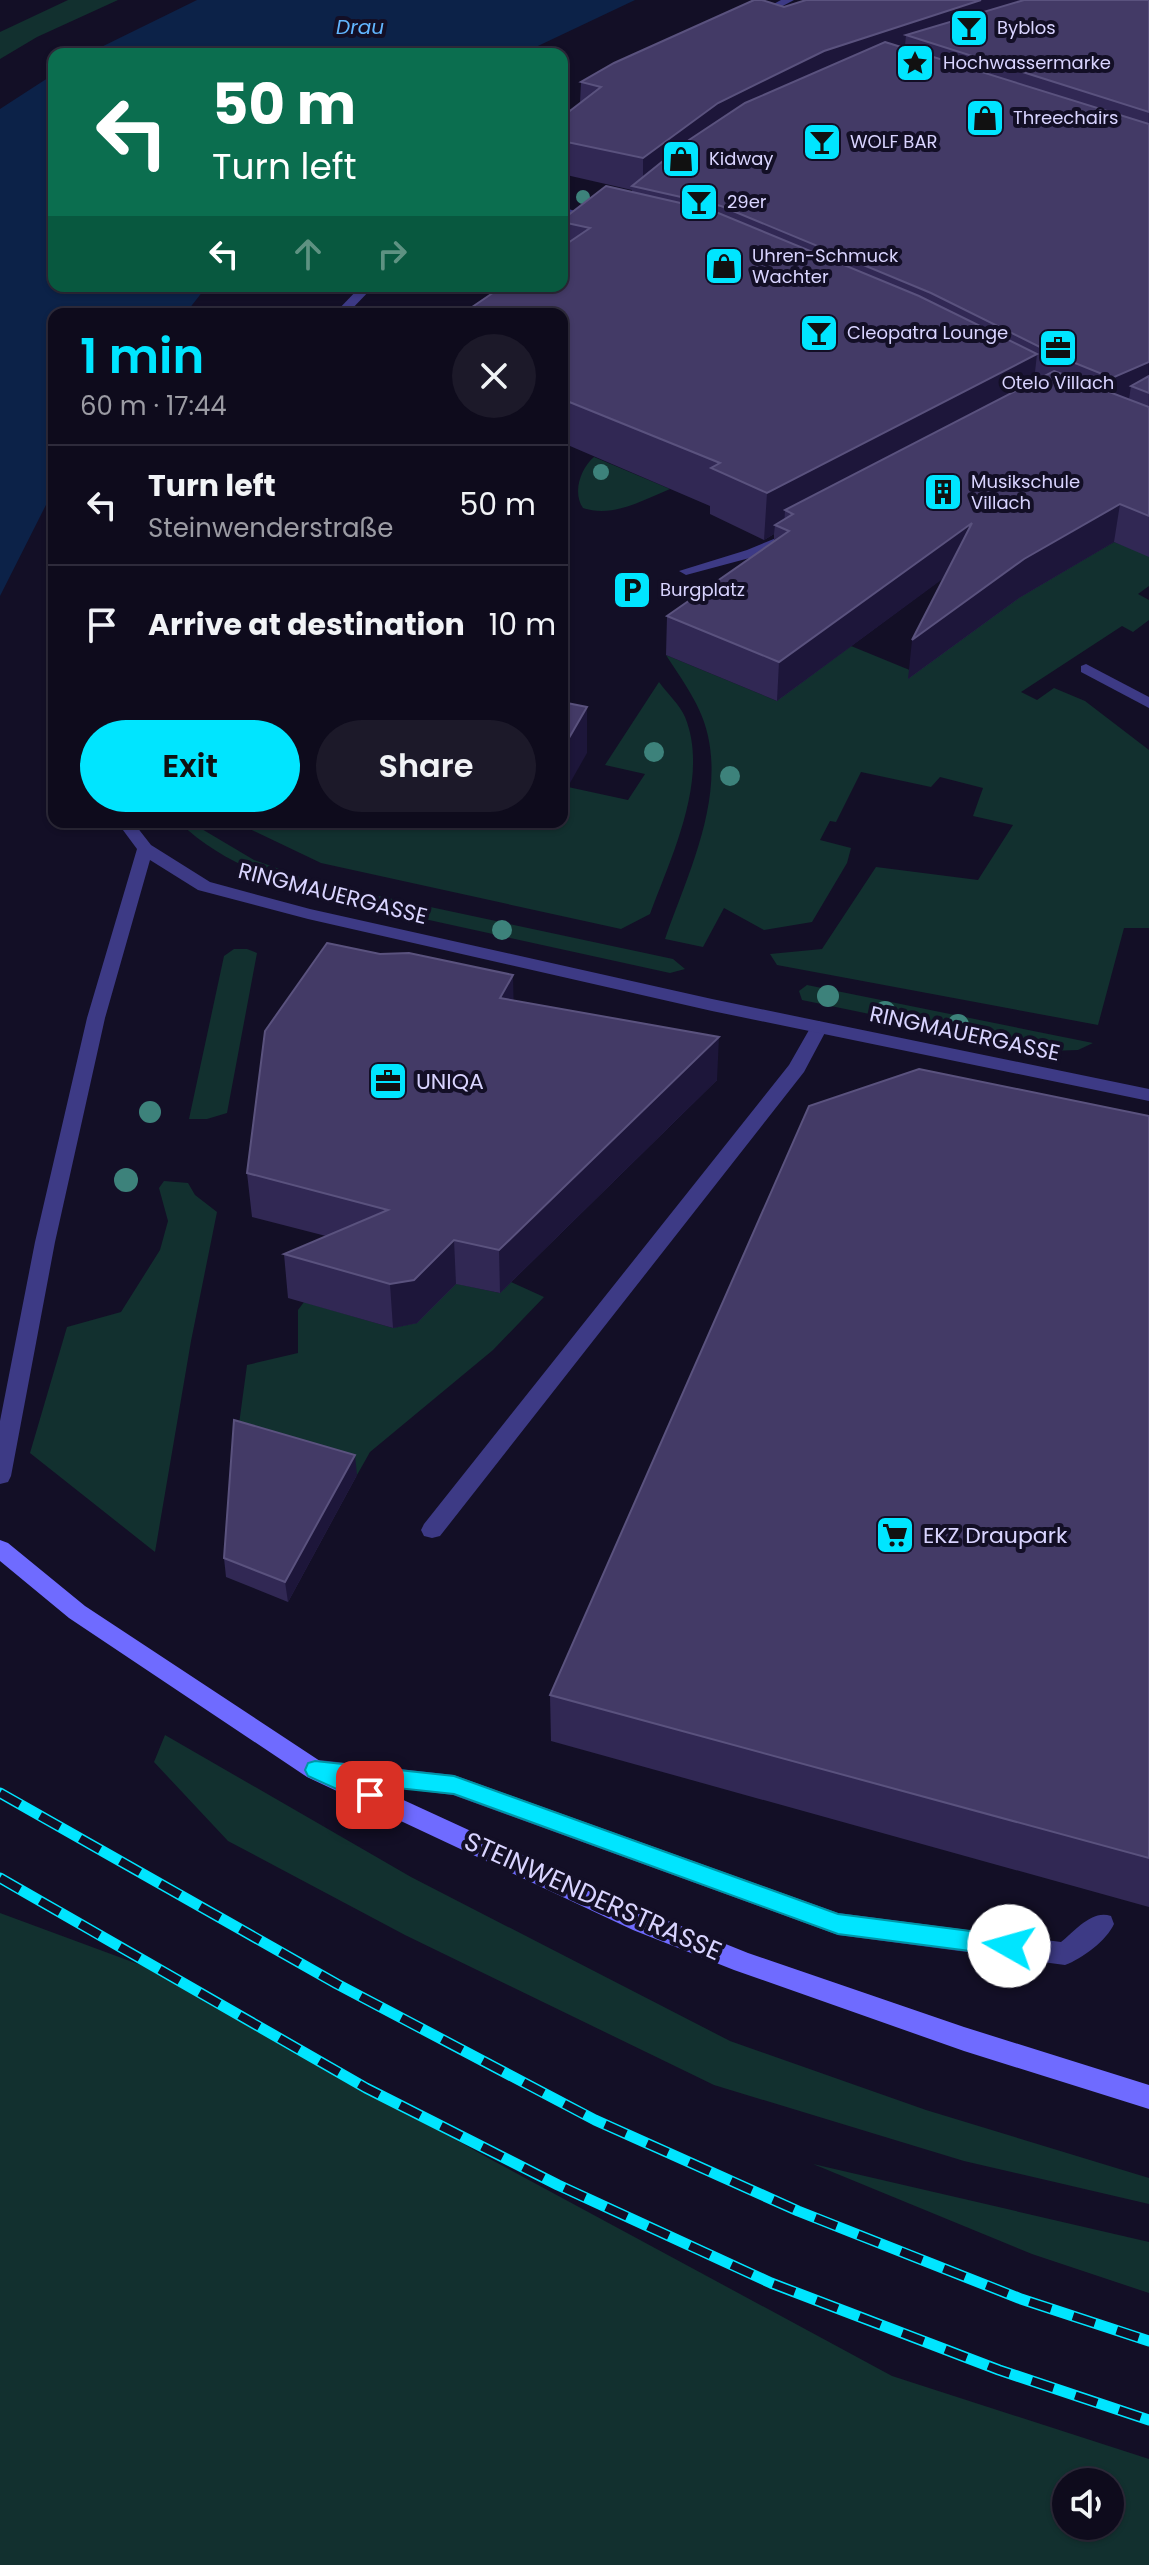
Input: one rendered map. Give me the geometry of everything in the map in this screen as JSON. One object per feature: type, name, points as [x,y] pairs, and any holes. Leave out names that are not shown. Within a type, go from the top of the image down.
[{"type":"main road","name":"STEINWENDERSTRASSE","points":[[0,1549],[77,1612],[315,1770],[642,1922],[728,1956],[964,2039],[1149,2097]]},
{"type":"street","points":[[750,18],[789,0]]},
{"type":"street","points":[[568,214],[615,225]]},
{"type":"street","points":[[346,308],[362,292]]},
{"type":"street","points":[[686,571],[752,553],[806,528]]},
{"type":"street","points":[[1086,669],[1149,703]]},
{"type":"street","points":[[0,1476],[45,1242],[96,1018],[145,849],[129,828]]},
{"type":"street","name":"RINGMAUERGASSE","points":[[145,849],[204,886],[308,914],[819,1027],[1149,1095]]},
{"type":"street","points":[[432,1530],[797,1068],[819,1027]]},
{"type":"street","points":[[315,1770],[454,1785],[838,1924],[1065,1954],[1102,1924]]},
{"type":"green space","points":[[68,0],[118,0],[37,37],[0,59],[0,32]]},
{"type":"green space","points":[[594,457],[670,489],[617,509],[594,511],[583,508],[578,488],[585,467]]},
{"type":"green space","points":[[1114,542],[1149,555],[1149,586],[1138,594],[1149,600],[1149,620],[1133,632],[1122,626],[1021,692],[1037,700],[1054,688],[1085,701],[1149,750],[1149,928],[1124,928],[1098,1025],[777,965],[770,954],[822,949],[876,867],[978,880],[1013,825],[973,816],[983,788],[940,777],[931,787],[861,772],[836,822],[830,821],[820,840],[851,848],[847,863],[812,922],[764,930],[724,908],[703,947],[665,939],[700,839],[711,788],[708,736],[701,714],[666,655],[777,701],[834,639],[912,671],[1020,597]]},
{"type":"green space","points":[[659,682],[685,717],[692,741],[690,791],[677,843],[650,914],[621,929],[321,863],[248,828],[568,828],[568,787],[628,800],[645,774],[605,765]]},
{"type":"green space","points":[[186,828],[200,828],[254,860],[299,876],[301,889],[236,862]]},
{"type":"green space","points":[[360,892],[673,959],[685,969],[670,973],[356,904],[346,895]]},
{"type":"green space","points":[[234,949],[257,953],[227,1113],[207,1119],[189,1119],[224,956]]},
{"type":"green space","points":[[807,985],[1093,1043],[1078,1050],[1048,1051],[802,1000],[799,991]]},
{"type":"green space","points":[[164,1181],[188,1183],[195,1195],[217,1212],[191,1341],[155,1552],[30,1453],[67,1327],[121,1312],[160,1250],[168,1221],[159,1188]]},
{"type":"green space","points":[[511,1282],[544,1297],[493,1350],[370,1452],[357,1475],[237,1439],[247,1365],[298,1353],[298,1310],[304,1302],[393,1328],[417,1323],[453,1283],[500,1293]]},
{"type":"green space","points":[[165,1735],[411,1877],[730,2041],[926,2110],[1149,2178],[1149,2204],[964,2161],[714,2085],[405,1935],[228,1841],[154,1762]]},
{"type":"green space","points":[[0,1913],[165,1974],[488,2158],[892,2376],[1149,2459],[1149,2565],[0,2565]]},
{"type":"green space","points":[[813,2164],[1149,2242],[1149,2293],[1032,2254]]},
{"type":"water","name":"Drau","points":[[197,0],[635,0],[534,48],[99,48]]},
{"type":"water","points":[[48,78],[48,292],[202,292],[190,308],[48,308],[48,501],[0,596],[0,109]]},
{"type":"building","points":[[754,0],[784,7],[806,0],[981,0],[824,51],[718,103],[643,158],[568,142],[568,112],[601,87],[581,82],[614,63]]},
{"type":"building","points":[[1024,0],[1149,0],[1149,112],[906,35]]},
{"type":"building","points":[[885,42],[1149,124],[1149,362],[1112,378],[1060,357],[931,293],[721,206],[632,186],[689,140],[745,103]]},
{"type":"building","points":[[606,186],[711,210],[919,296],[1037,354],[767,493],[711,468],[720,463],[568,401],[568,308],[471,308],[494,292],[568,292],[568,243],[590,228],[568,223],[568,215]]},
{"type":"building","points":[[1054,371],[1149,407],[1149,516],[1120,504],[1024,559],[912,640],[972,523],[779,662],[667,616],[789,531],[775,525],[793,514],[785,510]]},
{"type":"building","points":[[1149,376],[1149,393],[1131,386]]},
{"type":"building","points":[[568,703],[587,707],[568,740]]},
{"type":"building","points":[[327,943],[380,954],[409,953],[513,975],[500,998],[719,1037],[499,1250],[454,1240],[414,1280],[390,1284],[284,1254],[388,1210],[247,1173],[265,1031]]},
{"type":"building","name":"EKZ Draupark","points":[[919,1069],[1149,1116],[1149,1858],[550,1695],[809,1106]]},
{"type":"building","points":[[234,1420],[355,1455],[285,1582],[224,1558]]},
{"type":"railway","points":[[0,1793],[337,1984],[595,2120],[798,2211],[1021,2299],[1149,2341]]},
{"type":"railway","points":[[0,1878],[366,2088],[558,2185],[771,2283],[999,2370],[1149,2420]]},
{"type":"place","name":"Byblos","points":[[969,28]]},
{"type":"place","name":"Hochwassermarke","points":[[915,63]]},
{"type":"place","name":"Threechairs","points":[[985,118]]},
{"type":"place","name":"WOLF BAR","points":[[822,142]]},
{"type":"place","name":"Kidway","points":[[681,159]]},
{"type":"place","name":"29er","points":[[699,202]]},
{"type":"place","name":"Uhren-Schmuck Wachter","points":[[724,266]]},
{"type":"place","name":"Cleopatra Lounge","points":[[819,333]]},
{"type":"place","name":"Otelo Villach","points":[[1058,348]]},
{"type":"place","name":"Musikschule Villach","points":[[943,492]]},
{"type":"place","name":"Burgplatz","points":[[632,590]]},
{"type":"place","name":"UNIQA","points":[[388,1081]]},
{"type":"place","name":"EKZ Draupark","points":[[895,1535]]},
{"type":"route","points":[[370,1795],[315,1770],[454,1785],[838,1924],[1009,1946]]}]
